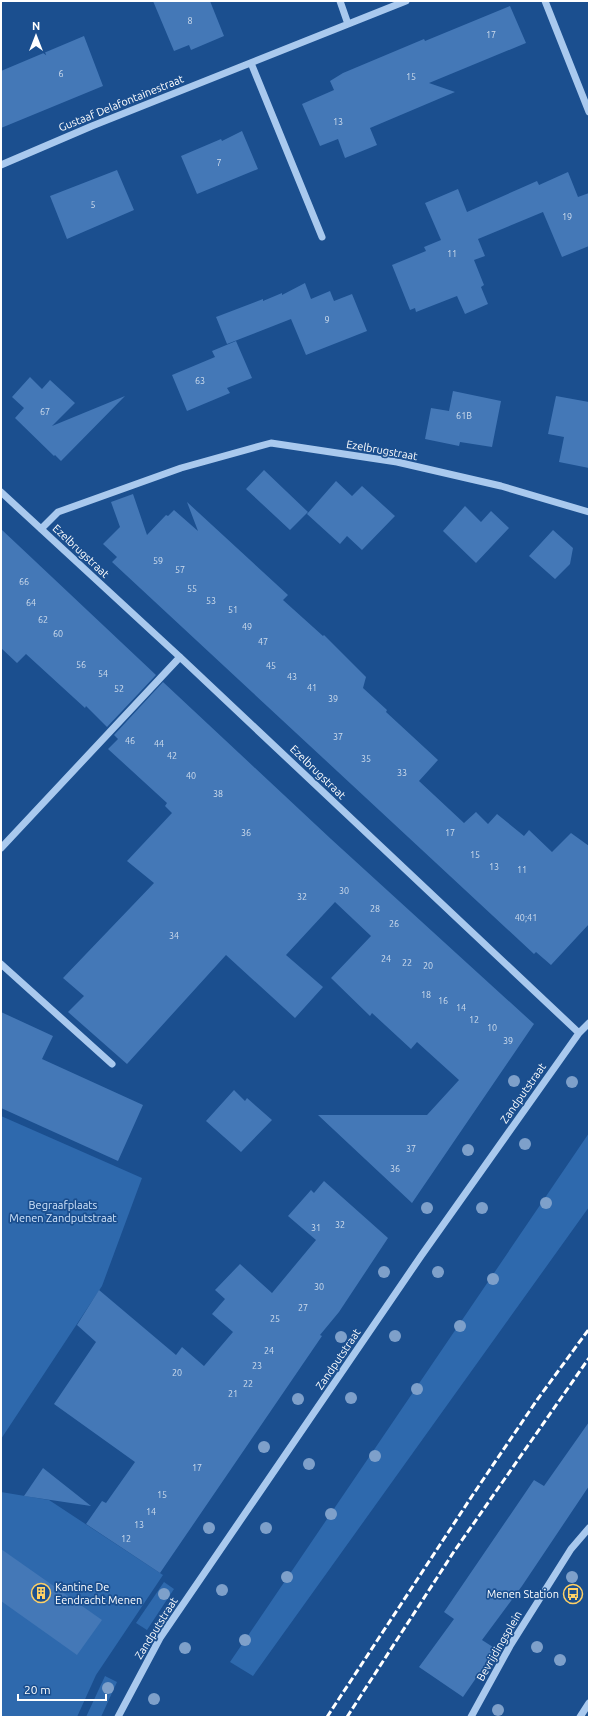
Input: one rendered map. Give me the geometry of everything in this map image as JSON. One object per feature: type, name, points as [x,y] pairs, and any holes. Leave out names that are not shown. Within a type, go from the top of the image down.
[{"type":"street","points":[[340,1],[348,24]]},
{"type":"street","name":"Gustaaf Delafontainestraat","points":[[1,165],[92,126],[406,1]]},
{"type":"street","points":[[545,1],[589,112]]},
{"type":"street","points":[[251,63],[322,237]]},
{"type":"street","name":"Ezelbrugstraat","points":[[40,529],[58,512],[181,468],[271,443],[397,462],[502,486],[589,512]]},
{"type":"street","name":"Ezelbrugstraat","points":[[1,492],[180,657],[470,932],[579,1033]]},
{"type":"street","points":[[1,848],[180,657]]},
{"type":"street","points":[[1,964],[112,1064]]},
{"type":"street","name":"Zandputstraat","points":[[118,1717],[160,1638],[421,1256],[579,1033],[589,1023]]},
{"type":"street","name":"Bevrijdingsplein","points":[[471,1717],[510,1646],[571,1549],[589,1528]]},
{"type":"street","points":[[580,1717],[589,1703]]},
{"type":"green space","name":"Begraafplaats Menen Zandputstraat","points":[[1,1116],[142,1178],[102,1286],[1,1439]]},
{"type":"green space","points":[[589,1133],[589,1207],[253,1676],[230,1662]]},
{"type":"green space","points":[[1,1492],[49,1500],[163,1575],[96,1675],[77,1717],[1,1717]]},
{"type":"green space","points":[[164,1582],[174,1589],[147,1630],[136,1623]]},
{"type":"green space","points":[[105,1676],[117,1682],[101,1717],[86,1717]]},
{"type":"building","points":[[153,1],[210,1],[224,36],[191,50],[189,45],[174,51]]},
{"type":"building","points":[[510,6],[526,43],[429,83],[455,92],[370,128],[377,145],[345,158],[338,139],[320,146],[302,104],[334,90],[330,81],[343,73],[424,39],[425,41]]},
{"type":"building","points":[[84,36],[103,86],[1,128],[1,71]]},
{"type":"building","points":[[242,131],[258,169],[197,194],[181,156],[221,139],[222,141]]},
{"type":"building","points":[[117,170],[134,210],[67,239],[50,196]]},
{"type":"building","points":[[568,172],[578,197],[589,193],[589,246],[562,257],[543,212],[478,239],[485,256],[474,260],[484,285],[481,287],[488,304],[465,314],[457,296],[416,312],[415,308],[410,310],[392,265],[426,251],[424,247],[441,240],[425,203],[458,189],[467,212],[537,181],[539,185]]},
{"type":"building","points":[[305,283],[311,299],[330,291],[334,301],[352,294],[367,331],[306,355],[291,319],[227,344],[216,317],[263,299],[263,301],[282,293],[282,295]]},
{"type":"building","points":[[236,341],[252,378],[227,388],[230,393],[187,411],[172,375],[215,357],[212,351]]},
{"type":"building","points":[[30,377],[42,389],[50,380],[75,403],[52,426],[125,396],[61,461],[15,418],[24,408],[12,397]]},
{"type":"building","points":[[453,391],[501,401],[492,447],[460,442],[459,446],[425,439],[431,408],[449,411]]},
{"type":"building","points":[[556,396],[589,402],[589,468],[559,462],[564,437],[548,434]]},
{"type":"building","points":[[264,470],[308,512],[290,530],[246,489]]},
{"type":"building","points":[[336,481],[352,496],[362,486],[395,516],[362,550],[347,536],[340,544],[307,514]]},
{"type":"building","points":[[133,494],[147,535],[166,515],[168,516],[174,510],[198,531],[187,502],[288,595],[283,600],[323,636],[324,635],[366,677],[363,688],[387,710],[386,712],[438,760],[419,781],[464,823],[476,812],[488,824],[497,814],[524,836],[529,830],[552,852],[571,833],[589,846],[589,924],[551,965],[536,952],[534,954],[112,562],[117,557],[103,544],[120,527],[111,502]]},
{"type":"building","points":[[465,506],[481,522],[491,511],[509,528],[476,563],[443,531]]},
{"type":"building","points":[[1,529],[156,675],[107,727],[86,706],[85,708],[26,654],[17,663],[1,648]]},
{"type":"building","points":[[553,530],[573,548],[570,564],[555,579],[529,556]]},
{"type":"building","points":[[163,682],[331,839],[534,1024],[412,1203],[318,1115],[427,1115],[459,1080],[417,1042],[411,1049],[372,1013],[370,1016],[331,978],[371,936],[335,902],[286,955],[323,987],[295,1018],[226,955],[127,1064],[68,1012],[84,996],[63,978],[154,883],[127,861],[172,813],[165,806],[167,803],[108,749],[118,739],[114,735]]},
{"type":"building","points":[[1,1012],[53,1036],[42,1059],[143,1105],[118,1161],[1,1108]]},
{"type":"building","points":[[234,1090],[245,1101],[247,1098],[272,1120],[241,1152],[206,1121]]},
{"type":"building","points":[[324,1181],[388,1238],[339,1312],[320,1335],[322,1336],[160,1573],[86,1524],[102,1501],[106,1503],[135,1462],[54,1404],[96,1342],[77,1325],[99,1290],[176,1355],[182,1347],[204,1366],[233,1332],[212,1314],[225,1299],[215,1290],[240,1264],[272,1293],[316,1240],[288,1216],[311,1190],[314,1193]]},
{"type":"building","points":[[589,1422],[589,1486],[522,1586],[482,1640],[496,1649],[463,1697],[419,1667],[454,1619],[444,1612],[534,1480],[544,1486]]},
{"type":"building","points":[[43,1468],[91,1506],[24,1496]]},
{"type":"building","name":"Kantine De Eendracht Menen","points":[[1,1549],[102,1620],[77,1655],[1,1601]]},
{"type":"railway","points":[[327,1717],[472,1496],[537,1400],[589,1329]]},
{"type":"railway","points":[[347,1717],[453,1553],[589,1358]]},
{"type":"place","name":"Kantine De Eendracht Menen","points":[[41,1593]]},
{"type":"place","name":"Menen Station","points":[[573,1594]]}]
